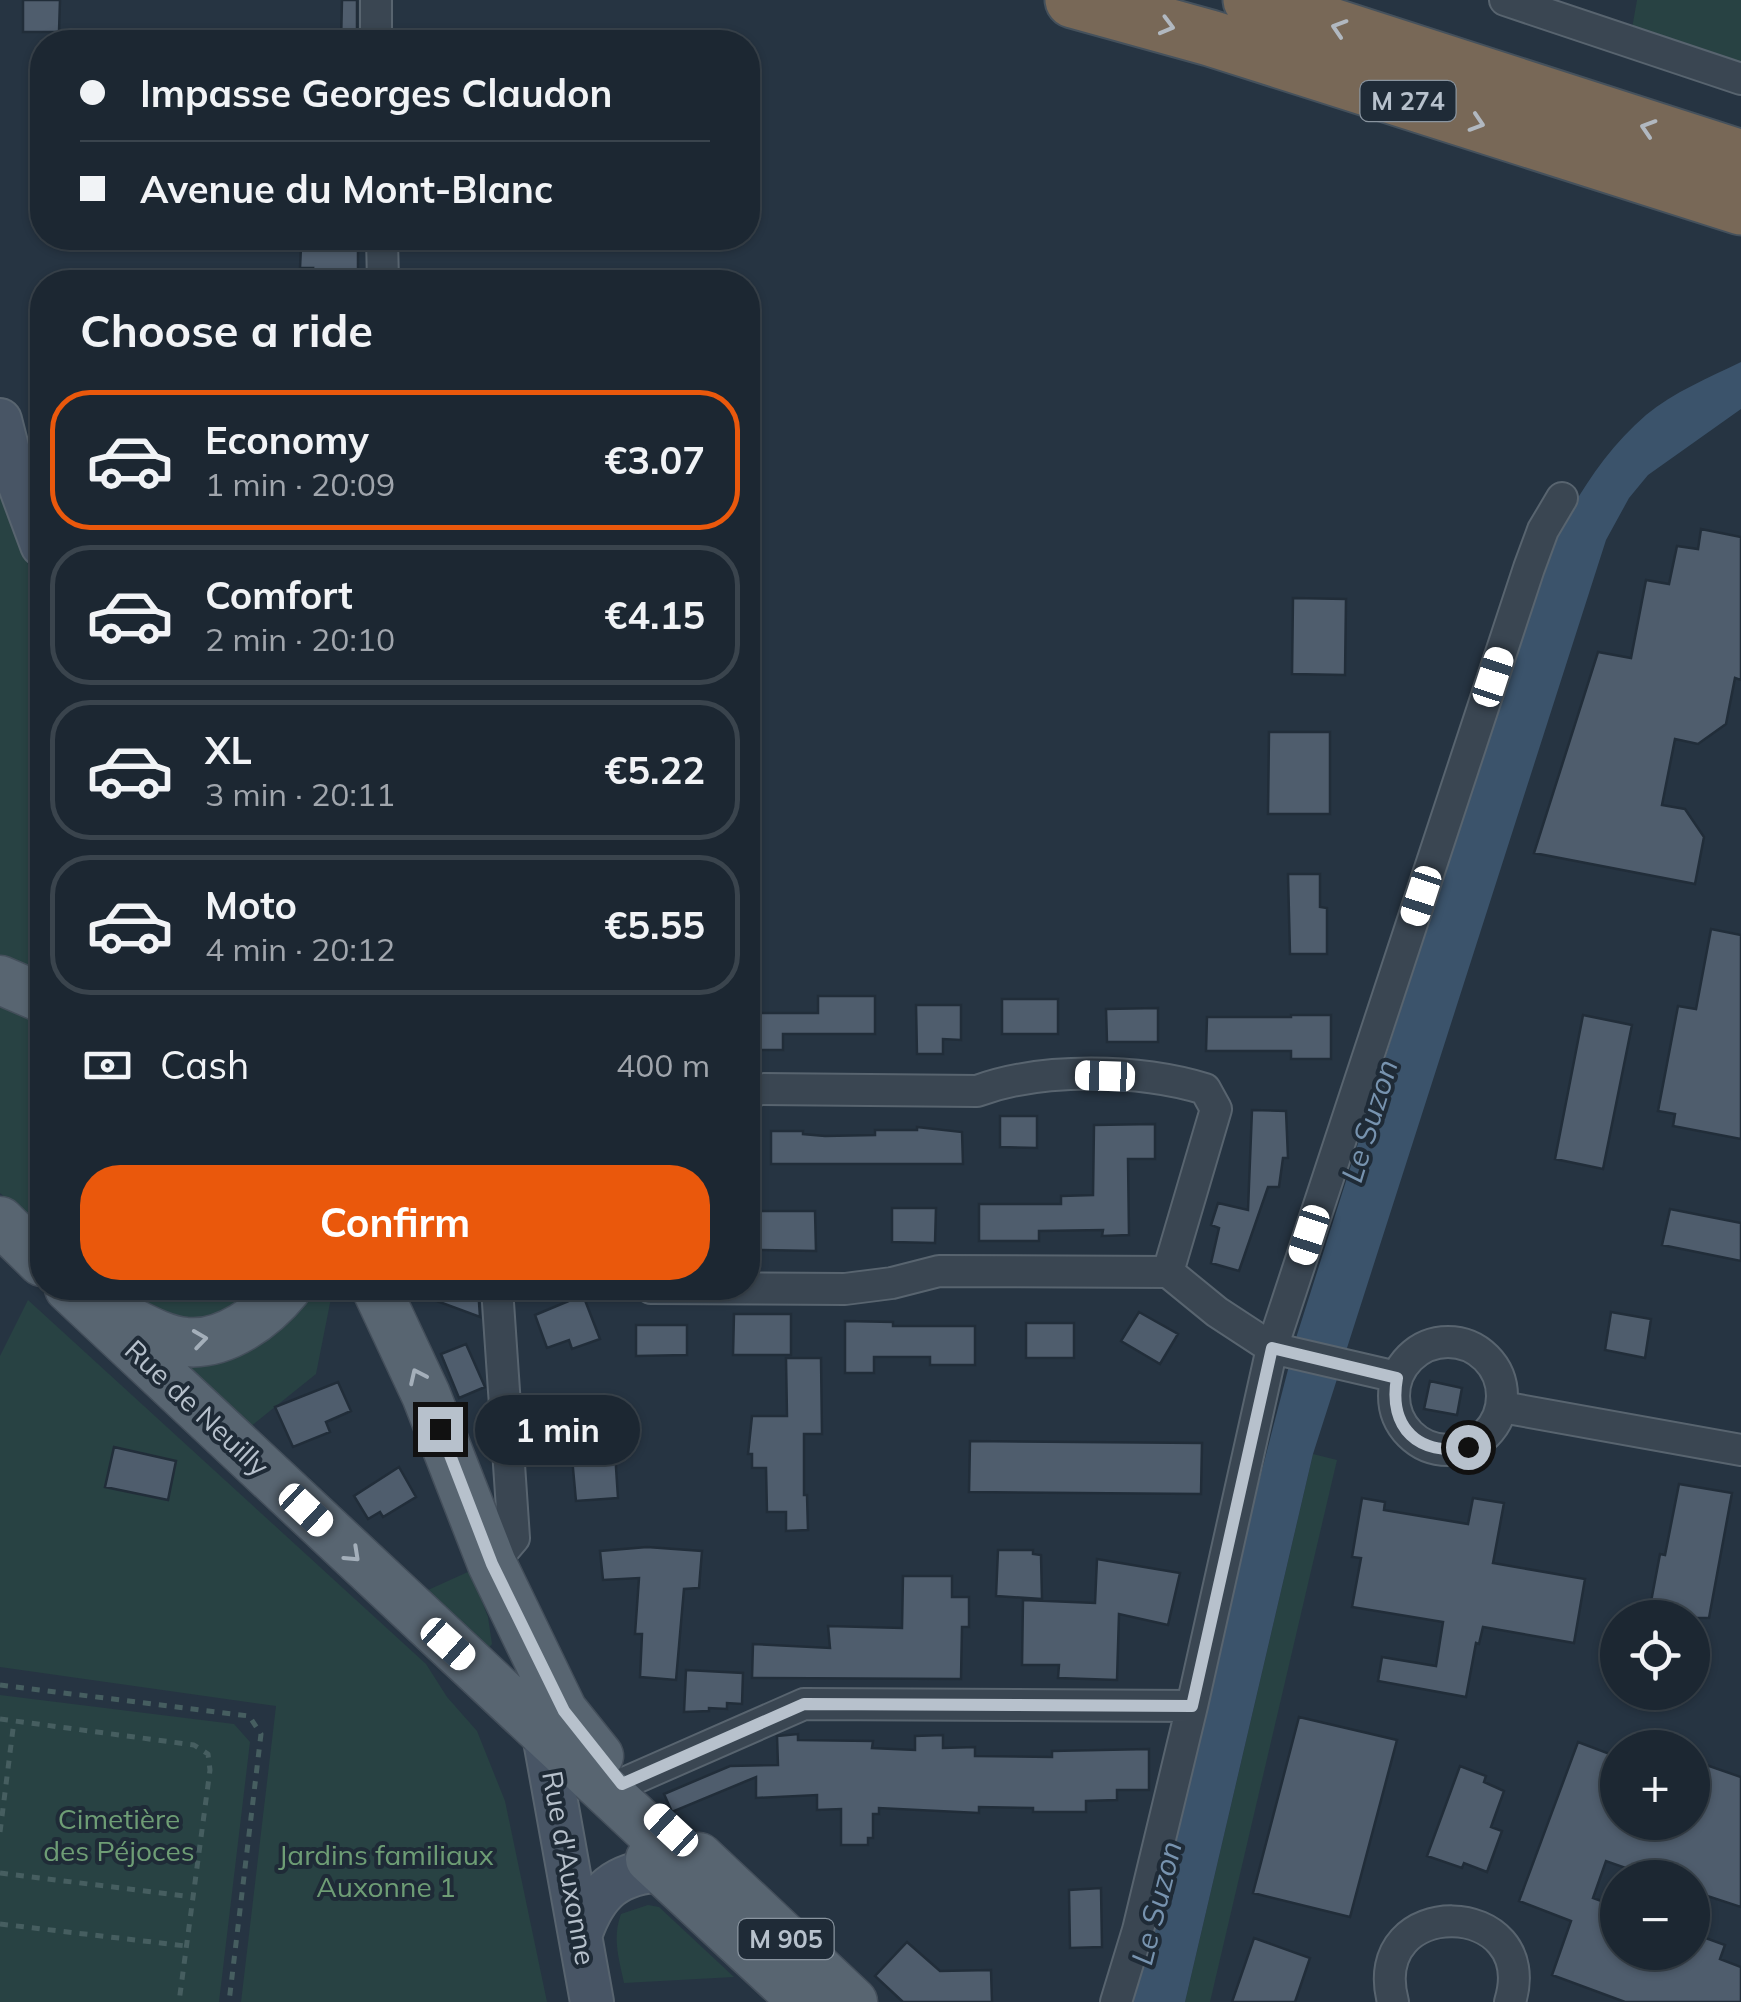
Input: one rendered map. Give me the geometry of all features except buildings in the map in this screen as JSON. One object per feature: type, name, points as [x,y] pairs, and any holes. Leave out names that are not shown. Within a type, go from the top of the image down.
[{"type":"highway","name":"M 274","points":[[1073,0],[1210,38],[1741,207]]},
{"type":"highway","name":"M 274","points":[[1251,0],[1741,158]]},
{"type":"main road","points":[[0,420],[30,513]]},
{"type":"main road","points":[[0,980],[30,993]]},
{"type":"main road","points":[[0,1220],[30,1250]]},
{"type":"main road","name":"Rue de Neuilly","points":[[82,1300],[544,1735]]},
{"type":"main road","points":[[90,1300],[152,1332],[187,1342],[225,1335],[249,1323],[274,1300]]},
{"type":"main road","points":[[382,1300],[426,1395],[492,1564],[544,1735],[582,1794],[804,2002]]},
{"type":"main road","points":[[492,1564],[564,1711],[622,1784]]},
{"type":"main road","points":[[544,1735],[677,1858],[720,1876]]},
{"type":"main road","name":"Rue d'Auxonne","points":[[544,1735],[592,2002]]},
{"type":"main road","name":"M 905","points":[[622,1784],[853,2002]]},
{"type":"main road","points":[[581,1933],[589,1911],[604,1890],[642,1871],[662,1870]]},
{"type":"street","points":[[376,0],[376,30]]},
{"type":"street","points":[[1505,0],[1741,79]]},
{"type":"street","points":[[1116,2002],[1138,1930],[1192,1706],[1272,1348],[1529,568],[1543,530],[1562,498]]},
{"type":"street","points":[[760,1089],[977,1091],[1009,1079],[1040,1074],[1169,1078],[1206,1090],[1216,1109],[1168,1272]]},
{"type":"street","points":[[760,1289],[845,1289],[939,1272],[1168,1272],[1217,1312],[1272,1348],[1397,1378]]},
{"type":"street","points":[[492,1564],[514,1538],[498,1300]]},
{"type":"street","points":[[1436,1342],[1472,1346],[1498,1372],[1503,1389],[1502,1408],[1496,1424],[1484,1438],[1468,1447],[1433,1449],[1418,1441],[1396,1413],[1397,1378],[1419,1349],[1436,1342]]},
{"type":"street","points":[[1502,1408],[1741,1450]]},
{"type":"street","points":[[622,1784],[804,1704],[1192,1706]]},
{"type":"street","points":[[1394,2002],[1390,1978],[1394,1957],[1405,1940],[1429,1924],[1458,1920],[1478,1925],[1507,1952],[1514,1971],[1510,2002]]},
{"type":"path","points":[[0,1685],[232,1712],[248,1716],[261,1734],[228,2002]]},
{"type":"path","points":[[0,1719],[194,1745],[208,1754],[210,1770],[179,2002]]},
{"type":"path","points":[[0,1832],[14,1721]]},
{"type":"path","points":[[0,1872],[193,1897]]},
{"type":"path","points":[[0,1924],[186,1946]]},
{"type":"green space","points":[[1637,0],[1741,0],[1741,69],[1631,34]]},
{"type":"green space","points":[[0,480],[30,571],[30,974],[0,961]]},
{"type":"green space","points":[[0,996],[30,1009],[30,1219],[0,1193]]},
{"type":"green space","name":"Jardins familiaux Auxonne 1","points":[[28,1300],[426,1664],[447,1697],[477,1731],[505,1801],[547,2002],[241,2002],[276,1706],[0,1667],[0,1356]]},
{"type":"green space","points":[[125,1300],[246,1300],[198,1328]]},
{"type":"green space","points":[[273,1300],[331,1300],[316,1374],[245,1431],[157,1349]]},
{"type":"green space","points":[[1313,1454],[1337,1460],[1210,2002],[1185,2002]]},
{"type":"green space","points":[[470,1571],[488,1617],[492,1644],[487,1650],[417,1595]]},
{"type":"green space","name":"Cimetière des Péjoces","points":[[0,1695],[234,1724],[250,1742],[219,2002],[0,2002]]},
{"type":"green space","points":[[648,1905],[659,1907],[734,1977],[624,1983],[618,1957],[618,1923],[621,1914]]},
{"type":"water","name":"Le Suzon","points":[[1741,362],[1741,409],[1648,475],[1629,498],[1606,540],[1313,1454],[1185,2002],[1124,2002],[1297,1335],[1539,575],[1584,489],[1628,432],[1668,399]]},
{"type":"route","points":[[440,1429],[492,1564],[564,1711],[622,1784],[804,1704],[1192,1706],[1272,1348],[1397,1378],[1396,1413],[1418,1441],[1433,1449],[1468,1447]]}]
